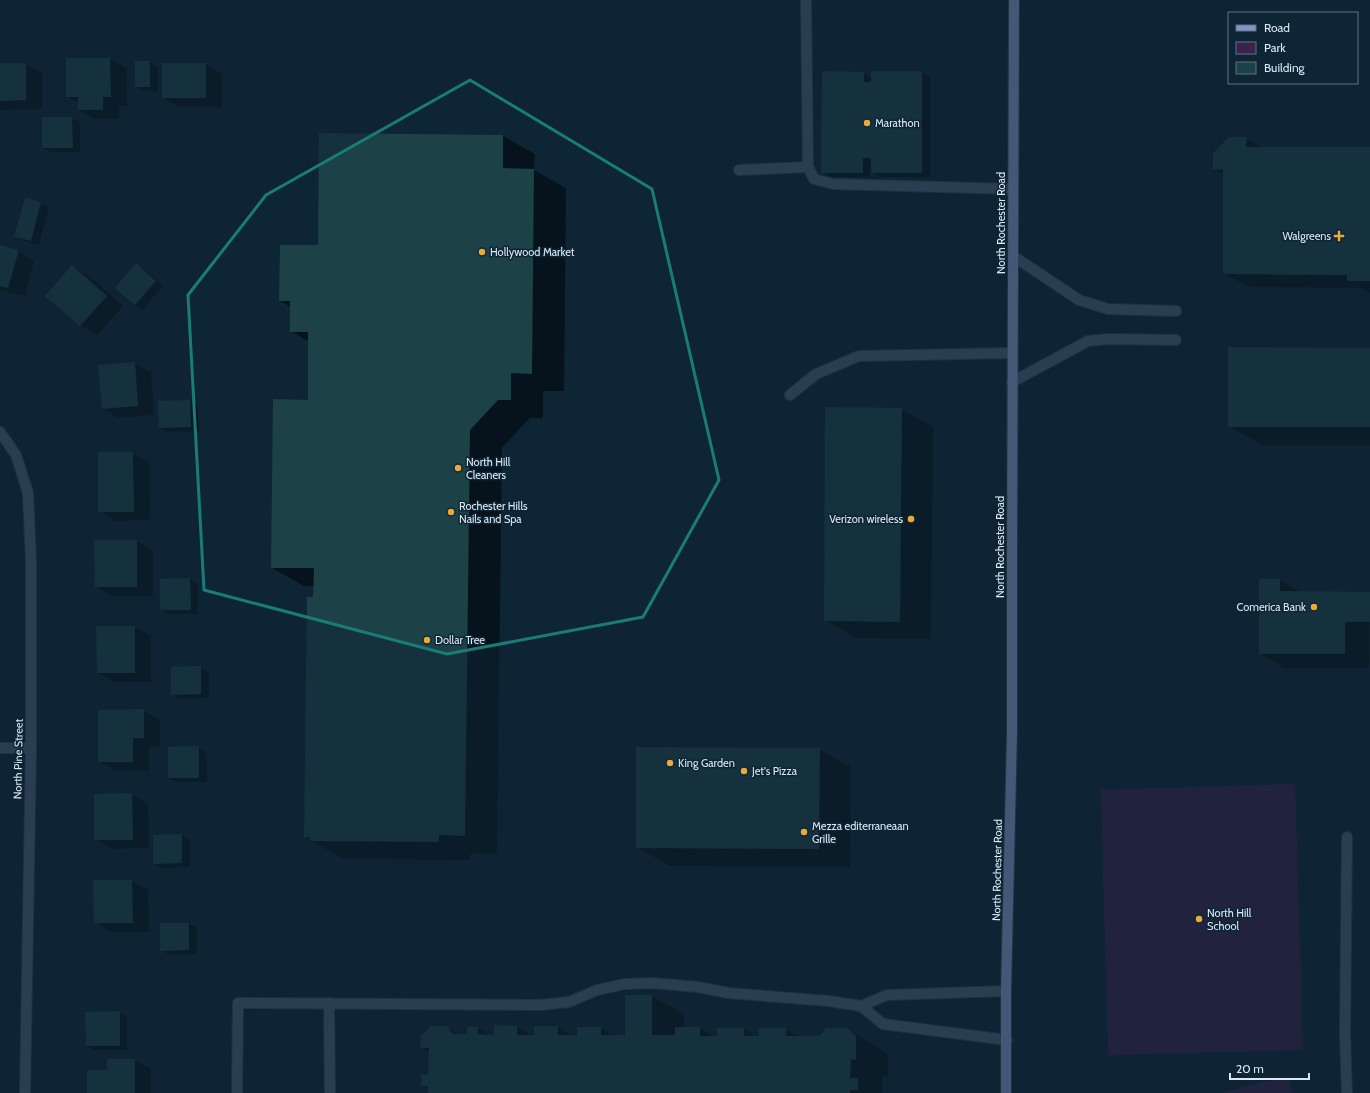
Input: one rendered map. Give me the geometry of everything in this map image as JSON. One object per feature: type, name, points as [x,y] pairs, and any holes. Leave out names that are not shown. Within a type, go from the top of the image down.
[{"type":"main road","name":"North Rochester Road","points":[[1006,1093],[1006,991],[1012,732],[1014,0]]},
{"type":"street","points":[[806,0],[808,167],[814,179],[833,184],[1013,189]]},
{"type":"street","points":[[739,170],[808,167]]},
{"type":"street","points":[[1013,256],[1078,300],[1108,309],[1176,311]]},
{"type":"street","points":[[1012,382],[1088,341],[1110,339],[1176,340]]},
{"type":"street","points":[[790,395],[816,374],[859,356],[1012,353]]},
{"type":"street","name":"North Pine Street","points":[[0,432],[16,455],[28,493],[32,561],[26,1093]]},
{"type":"street","points":[[0,748],[31,748]]},
{"type":"street","points":[[1347,837],[1345,1035],[1347,1093]]},
{"type":"street","points":[[237,1093],[238,1003],[540,1005],[569,1002],[597,990],[625,984],[652,983],[698,987],[728,993],[829,1001],[861,1006],[883,1024],[1007,1040]]},
{"type":"street","points":[[861,1006],[887,995],[1006,991]]},
{"type":"street","points":[[329,1003],[330,1093]]},
{"type":"highlighted area","points":[[470,80],[652,189],[719,480],[643,617],[447,654],[204,590],[188,295],[266,195]]},
{"type":"green space","points":[[1295,784],[1303,1050],[1108,1055],[1101,790]]},
{"type":"green space","points":[[1288,1076],[1293,1093],[1222,1093]]},
{"type":"building","points":[[66,58],[110,58],[111,97],[103,97],[103,110],[78,110],[78,97],[66,97]]},
{"type":"building","points":[[135,61],[150,61],[150,87],[135,87]]},
{"type":"building","points":[[0,63],[26,63],[26,100],[0,101]]},
{"type":"building","points":[[162,63],[206,63],[206,98],[162,98]]},
{"type":"building","points":[[822,71],[864,72],[864,82],[871,82],[871,71],[922,71],[922,173],[871,173],[871,158],[863,158],[863,173],[821,173]]},
{"type":"building","points":[[42,117],[72,117],[73,148],[42,148]]},
{"type":"building","points":[[319,133],[503,135],[503,168],[534,169],[532,374],[511,373],[511,400],[498,400],[470,430],[465,836],[439,835],[439,842],[310,841],[310,837],[304,838],[307,597],[313,597],[314,568],[271,568],[273,399],[308,400],[308,332],[290,332],[290,301],[279,301],[280,245],[318,245]]},
{"type":"building","name":"Walgreens","points":[[1229,137],[1247,137],[1246,147],[1370,147],[1370,281],[1347,281],[1347,275],[1223,274],[1223,170],[1213,169],[1213,153]]},
{"type":"building","points":[[25,197],[41,202],[31,241],[14,237]]},
{"type":"building","points":[[0,245],[19,250],[8,288],[0,286]]},
{"type":"building","points":[[136,263],[156,281],[135,305],[115,288]]},
{"type":"building","points":[[72,265],[107,296],[80,326],[45,296]]},
{"type":"building","points":[[1228,347],[1370,348],[1370,427],[1228,427]]},
{"type":"building","points":[[135,362],[138,406],[102,409],[98,365]]},
{"type":"building","points":[[190,400],[191,427],[159,428],[158,401]]},
{"type":"building","points":[[825,407],[902,408],[900,622],[824,621]]},
{"type":"building","points":[[98,452],[133,452],[134,512],[98,512]]},
{"type":"building","points":[[94,540],[137,540],[137,587],[95,587]]},
{"type":"building","points":[[190,578],[191,610],[160,610],[160,579]]},
{"type":"building","name":"Comerica Bank","points":[[1259,579],[1280,579],[1280,591],[1370,592],[1370,622],[1345,622],[1345,654],[1259,654]]},
{"type":"building","points":[[96,626],[135,626],[135,673],[97,673]]},
{"type":"building","points":[[201,666],[201,694],[171,695],[171,667]]},
{"type":"building","points":[[144,709],[144,738],[133,738],[133,762],[98,762],[98,710]]},
{"type":"building","points":[[199,746],[199,778],[168,778],[168,747]]},
{"type":"building","points":[[636,747],[820,748],[819,849],[636,848]]},
{"type":"building","points":[[132,793],[133,840],[94,840],[94,794]]},
{"type":"building","points":[[182,834],[182,863],[153,864],[153,835]]},
{"type":"building","points":[[93,880],[132,880],[133,923],[94,923]]},
{"type":"building","points":[[160,923],[189,923],[189,950],[160,951]]},
{"type":"building","points":[[625,995],[652,995],[652,1035],[675,1035],[675,1027],[700,1027],[700,1036],[717,1036],[717,1028],[744,1028],[744,1036],[759,1036],[759,1028],[786,1028],[786,1036],[819,1036],[826,1028],[847,1028],[856,1036],[856,1060],[851,1059],[850,1078],[858,1078],[858,1090],[850,1090],[850,1093],[428,1093],[428,1086],[421,1086],[421,1074],[428,1075],[429,1048],[420,1048],[421,1036],[431,1026],[447,1026],[453,1034],[467,1034],[467,1027],[478,1027],[478,1034],[494,1035],[494,1025],[517,1026],[517,1035],[534,1035],[534,1026],[558,1026],[558,1035],[577,1035],[577,1027],[601,1027],[601,1035],[625,1035]]},
{"type":"building","points":[[120,1011],[120,1046],[86,1046],[85,1012]]},
{"type":"building","points":[[107,1059],[135,1059],[135,1093],[87,1093],[87,1070],[107,1070]]},
{"type":"place","name":"Marathon","points":[[867,123]]},
{"type":"place","name":"Walgreens","points":[[1339,236]]},
{"type":"place","name":"Hollywood Market","points":[[482,252]]},
{"type":"place","name":"North Hill Cleaners","points":[[458,468]]},
{"type":"place","name":"Rochester Hills Nails and Spa","points":[[451,512]]},
{"type":"place","name":"Verizon wireless","points":[[911,519]]},
{"type":"place","name":"Comerica Bank","points":[[1314,607]]},
{"type":"place","name":"Dollar Tree","points":[[427,640]]},
{"type":"place","name":"King Garden","points":[[670,763]]},
{"type":"place","name":"Jet's Pizza","points":[[744,771]]},
{"type":"place","name":"Mezza editerraneaan Grille","points":[[804,832]]},
{"type":"place","name":"North Hill School","points":[[1199,919]]}]
